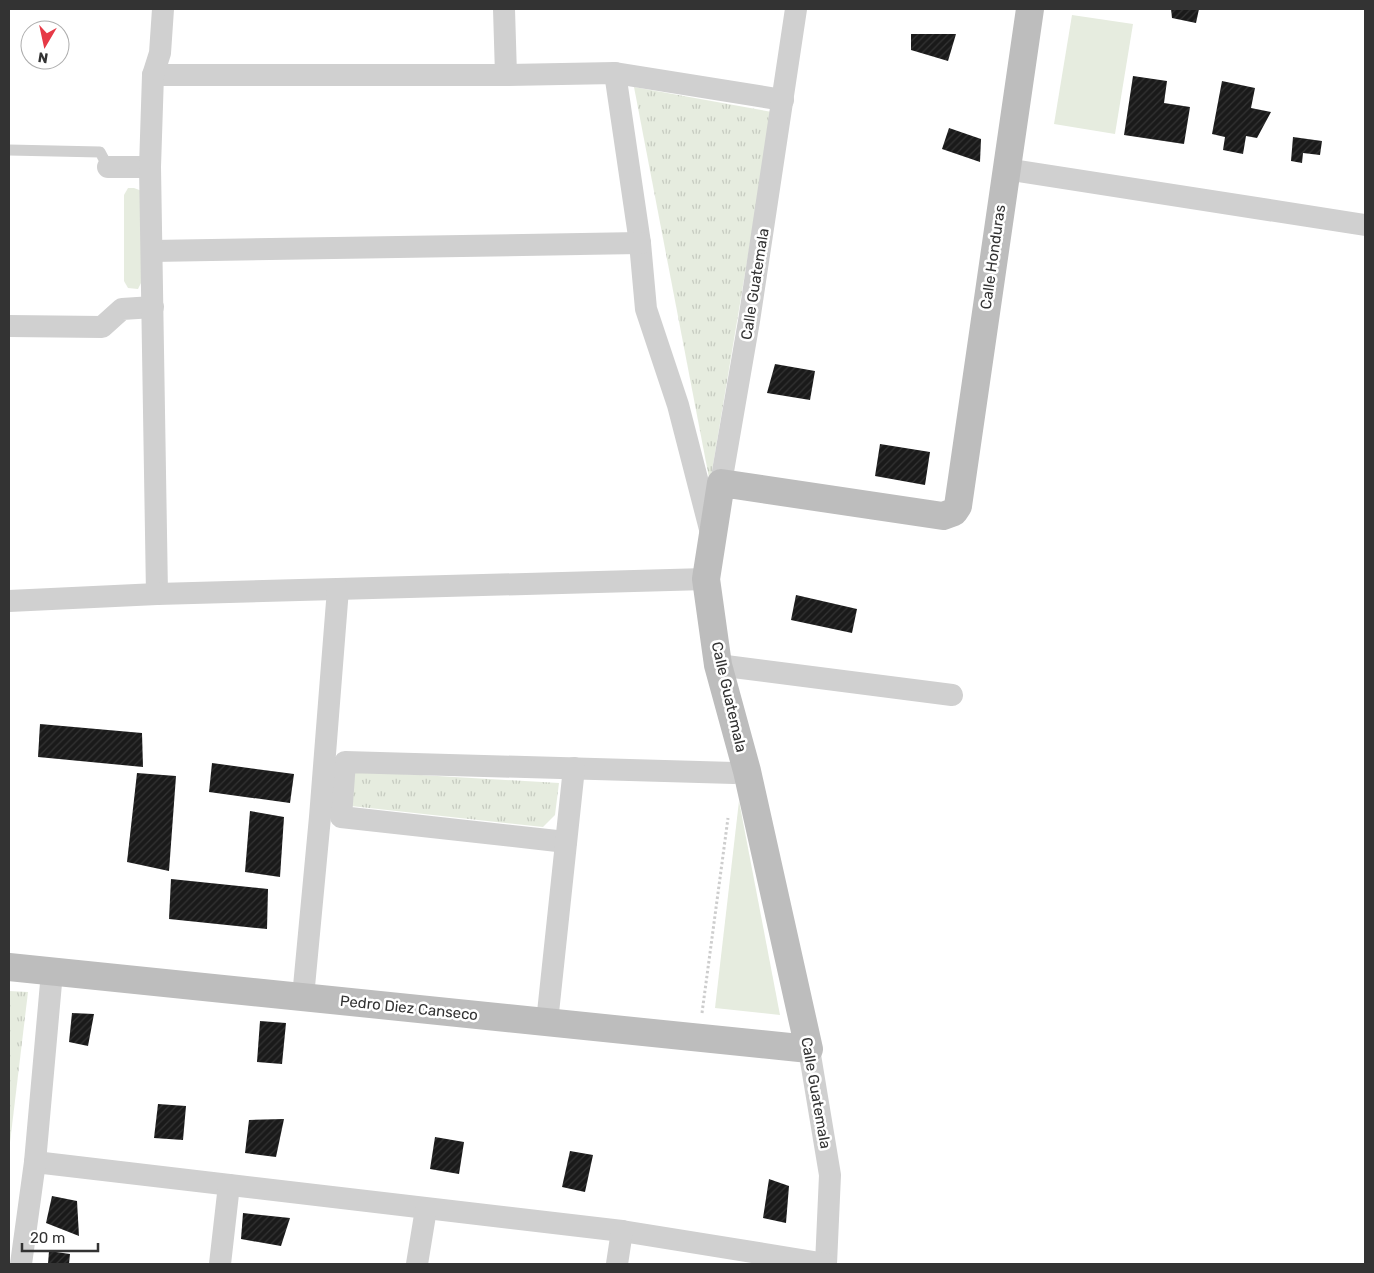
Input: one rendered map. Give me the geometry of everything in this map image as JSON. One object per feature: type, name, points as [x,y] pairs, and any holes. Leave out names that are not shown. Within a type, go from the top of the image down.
[{"type":"street","points":[[157,594],[150,167],[153,75],[160,52],[163,9]]},
{"type":"street","points":[[504,9],[506,75]]},
{"type":"street","name":"Calle Guatemala","points":[[796,9],[749,321],[706,579],[718,665],[747,771],[809,1049],[830,1175],[826,1264]]},
{"type":"street","name":"Calle Honduras","points":[[721,483],[943,516],[954,512],[958,506],[1030,9]]},
{"type":"street","points":[[153,75],[506,75],[615,73],[783,100]]},
{"type":"street","points":[[615,73],[640,243],[646,309],[678,405],[712,538]]},
{"type":"street","points":[[108,167],[150,167]]},
{"type":"street","points":[[1006,170],[1365,225]]},
{"type":"street","points":[[152,251],[640,243]]},
{"type":"street","points":[[9,326],[102,327],[122,309],[153,307]]},
{"type":"street","points":[[9,601],[157,594],[706,579]]},
{"type":"street","points":[[303,998],[320,817],[338,589]]},
{"type":"street","points":[[718,665],[952,695]]},
{"type":"street","points":[[566,842],[340,818],[345,762],[734,773],[747,771]]},
{"type":"street","points":[[547,1022],[574,768]]},
{"type":"street","name":"Pedro Diez Canseco","points":[[9,967],[809,1049]]},
{"type":"street","points":[[21,1264],[35,1162],[52,972]]},
{"type":"street","points":[[35,1162],[622,1231],[826,1264]]},
{"type":"street","points":[[220,1264],[230,1185]]},
{"type":"street","points":[[417,1264],[426,1209]]},
{"type":"street","points":[[617,1264],[622,1231]]},
{"type":"lane","points":[[9,150],[100,152],[108,167]]},
{"type":"path","points":[[699,1038],[729,812]]},
{"type":"green space","points":[[1072,15],[1133,24],[1115,134],[1054,124]]},
{"type":"green space","points":[[634,87],[772,112],[710,483]]},
{"type":"green space","points":[[128,188],[142,191],[141,283],[138,289],[128,288],[124,281],[124,195]]},
{"type":"green space","points":[[352,771],[559,783],[555,815],[543,827],[351,806]]},
{"type":"green space","points":[[739,801],[780,1015],[715,1008]]},
{"type":"green space","points":[[9,991],[28,992],[9,1151]]},
{"type":"building","points":[[1171,9],[1199,9],[1196,23],[1172,18]]},
{"type":"building","points":[[911,34],[956,34],[948,61],[911,50]]},
{"type":"building","points":[[1133,76],[1167,81],[1164,103],[1190,107],[1184,144],[1124,135]]},
{"type":"building","points":[[1222,81],[1255,88],[1251,108],[1271,112],[1257,138],[1246,136],[1243,154],[1223,150],[1225,137],[1212,134]]},
{"type":"building","points":[[949,128],[981,139],[980,162],[942,149]]},
{"type":"building","points":[[1293,137],[1322,141],[1320,155],[1303,153],[1302,163],[1291,161]]},
{"type":"building","points":[[775,364],[815,371],[810,400],[767,393]]},
{"type":"building","points":[[880,444],[930,452],[925,485],[875,476]]},
{"type":"building","points":[[796,595],[857,609],[852,633],[791,620]]},
{"type":"building","points":[[40,724],[142,733],[143,767],[38,757]]},
{"type":"building","points":[[212,763],[294,774],[290,803],[209,792]]},
{"type":"building","points":[[137,773],[176,776],[169,871],[127,862]]},
{"type":"building","points":[[250,811],[284,817],[280,877],[245,872]]},
{"type":"building","points":[[171,879],[268,889],[267,929],[169,919]]},
{"type":"building","points":[[72,1013],[94,1014],[88,1046],[69,1042]]},
{"type":"building","points":[[260,1021],[286,1023],[282,1064],[257,1062]]},
{"type":"building","points":[[158,1104],[186,1106],[183,1140],[154,1138]]},
{"type":"building","points":[[284,1119],[276,1157],[245,1153],[249,1120]]},
{"type":"building","points":[[435,1137],[464,1142],[459,1174],[430,1169]]},
{"type":"building","points":[[570,1151],[593,1155],[585,1192],[562,1187]]},
{"type":"building","points":[[769,1179],[789,1186],[786,1223],[763,1218]]},
{"type":"building","points":[[52,1196],[77,1201],[79,1236],[46,1223]]},
{"type":"building","points":[[243,1213],[290,1218],[281,1246],[241,1239]]},
{"type":"building","points":[[49,1251],[70,1254],[69,1264],[48,1264]]}]
